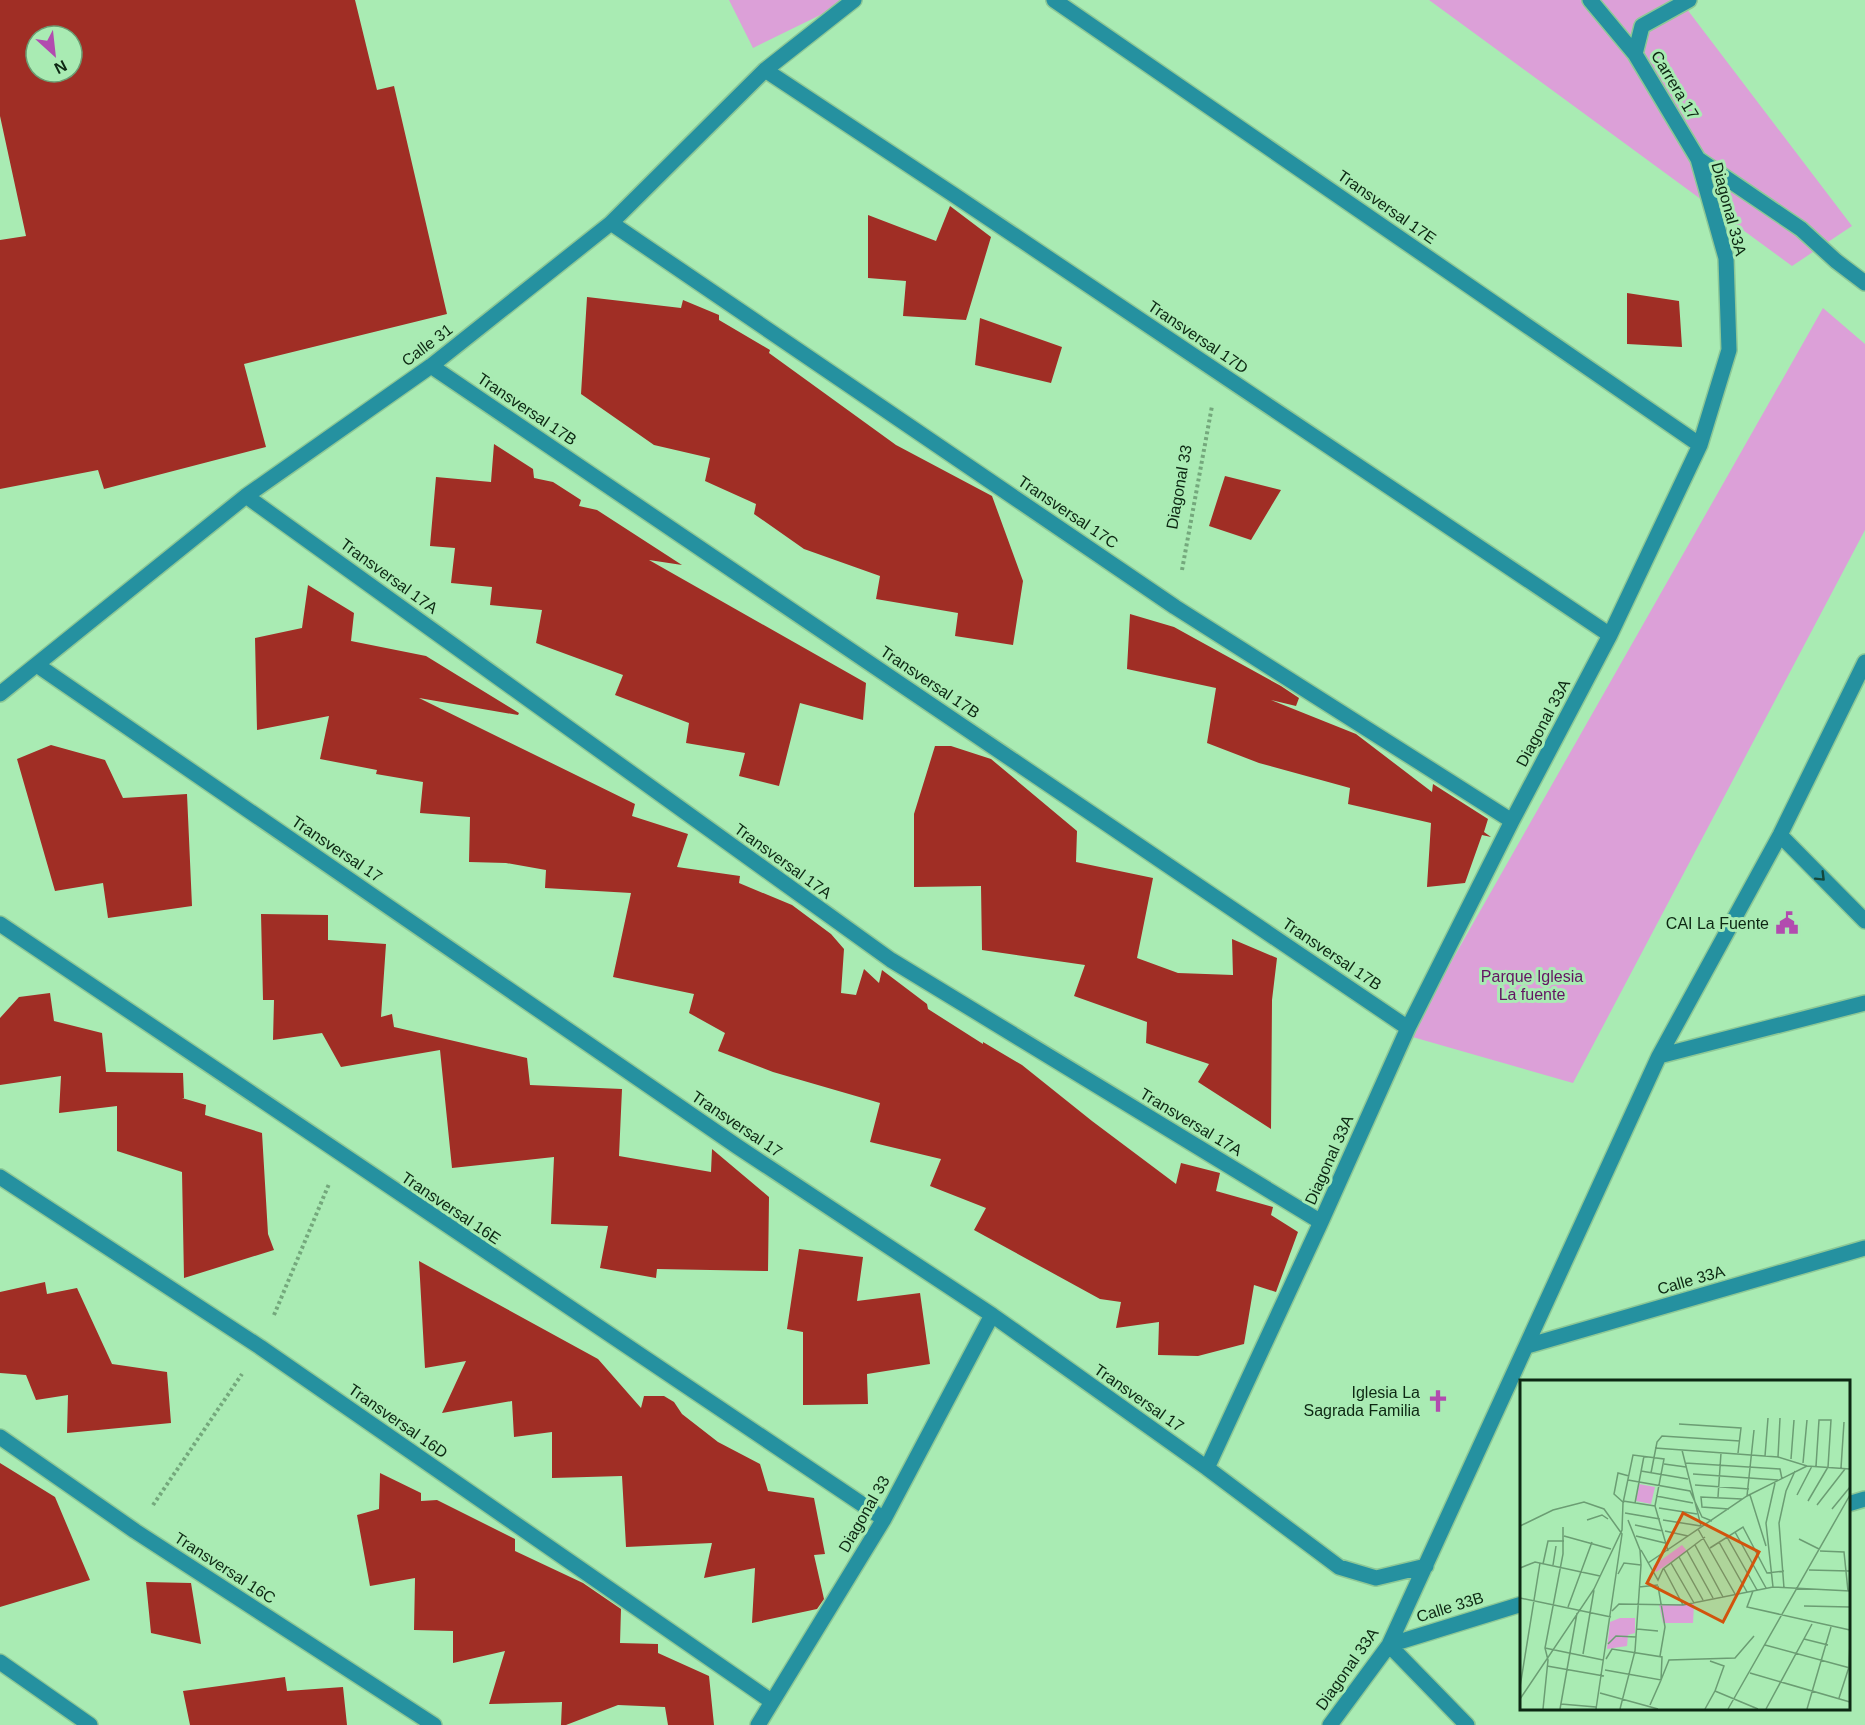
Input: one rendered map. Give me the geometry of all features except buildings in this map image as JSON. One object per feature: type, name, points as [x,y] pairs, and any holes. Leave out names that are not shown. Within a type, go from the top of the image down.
[{"type":"street","name":"Calle 31","points":[[0,694],[246,496],[431,366],[612,223],[765,70],[854,0]]},
{"type":"street","name":"Transversal 17E","points":[[1054,0],[1700,445]]},
{"type":"street","points":[[1590,0],[1635,54]]},
{"type":"street","name":"Carrera 17","points":[[1689,0],[1642,26],[1635,54],[1698,159]]},
{"type":"street","name":"Transversal 17D","points":[[765,70],[984,214],[1610,635]]},
{"type":"street","name":"Diagonal 33A","points":[[1207,1468],[1408,1028],[1512,821],[1610,635],[1700,445],[1729,350],[1726,258],[1698,159]]},
{"type":"street","name":"Diagonal 33A","points":[[1698,159],[1801,229],[1863,282]]},
{"type":"street","name":"Transversal 17C","points":[[612,223],[1175,607],[1512,821]]},
{"type":"street","name":"Transversal 17B","points":[[431,366],[1408,1028]]},
{"type":"street","name":"Transversal 17A","points":[[246,496],[891,960],[1321,1222]]},
{"type":"street","name":"Diagonal 33A","points":[[1330,1725],[1389,1645],[1659,1056],[1780,835],[1865,662]]},
{"type":"street","name":"Transversal 17","points":[[37,665],[738,1147],[992,1315],[1207,1468],[1339,1567],[1376,1578],[1426,1566]]},
{"type":"street","points":[[1780,835],[1865,921]]},
{"type":"street","name":"Transversal 16E","points":[[0,924],[371,1176],[884,1519]]},
{"type":"street","points":[[1659,1056],[1865,1003]]},
{"type":"street","name":"Transversal 16D","points":[[0,1177],[260,1347],[771,1701]]},
{"type":"street","name":"Calle 33A","points":[[1527,1346],[1865,1248]]},
{"type":"street","name":"Diagonal 33","points":[[758,1725],[884,1519],[992,1315]]},
{"type":"street","name":"Transversal 16C","points":[[0,1437],[135,1531],[434,1725]]},
{"type":"street","points":[[1850,1503],[1865,1499]]},
{"type":"street","name":"Calle 33B","points":[[1389,1645],[1520,1604]]},
{"type":"street","points":[[1389,1645],[1467,1725]]},
{"type":"street","points":[[0,1662],[90,1725]]},
{"type":"path","name":"Diagonal 33","points":[[1175,607],[1218,373]]},
{"type":"green space","points":[[729,0],[851,0],[753,48]]},
{"type":"green space","points":[[1429,0],[1680,0],[1852,226],[1792,266]]},
{"type":"green space","name":"Parque Iglesia La fuente","points":[[1823,308],[1865,344],[1865,530],[1573,1083],[1409,1036]]},
{"type":"place","name":"CAI La Fuente","points":[[1787,923]]},
{"type":"place","name":"Iglesia La Sagrada Familia","points":[[1438,1401]]}]
